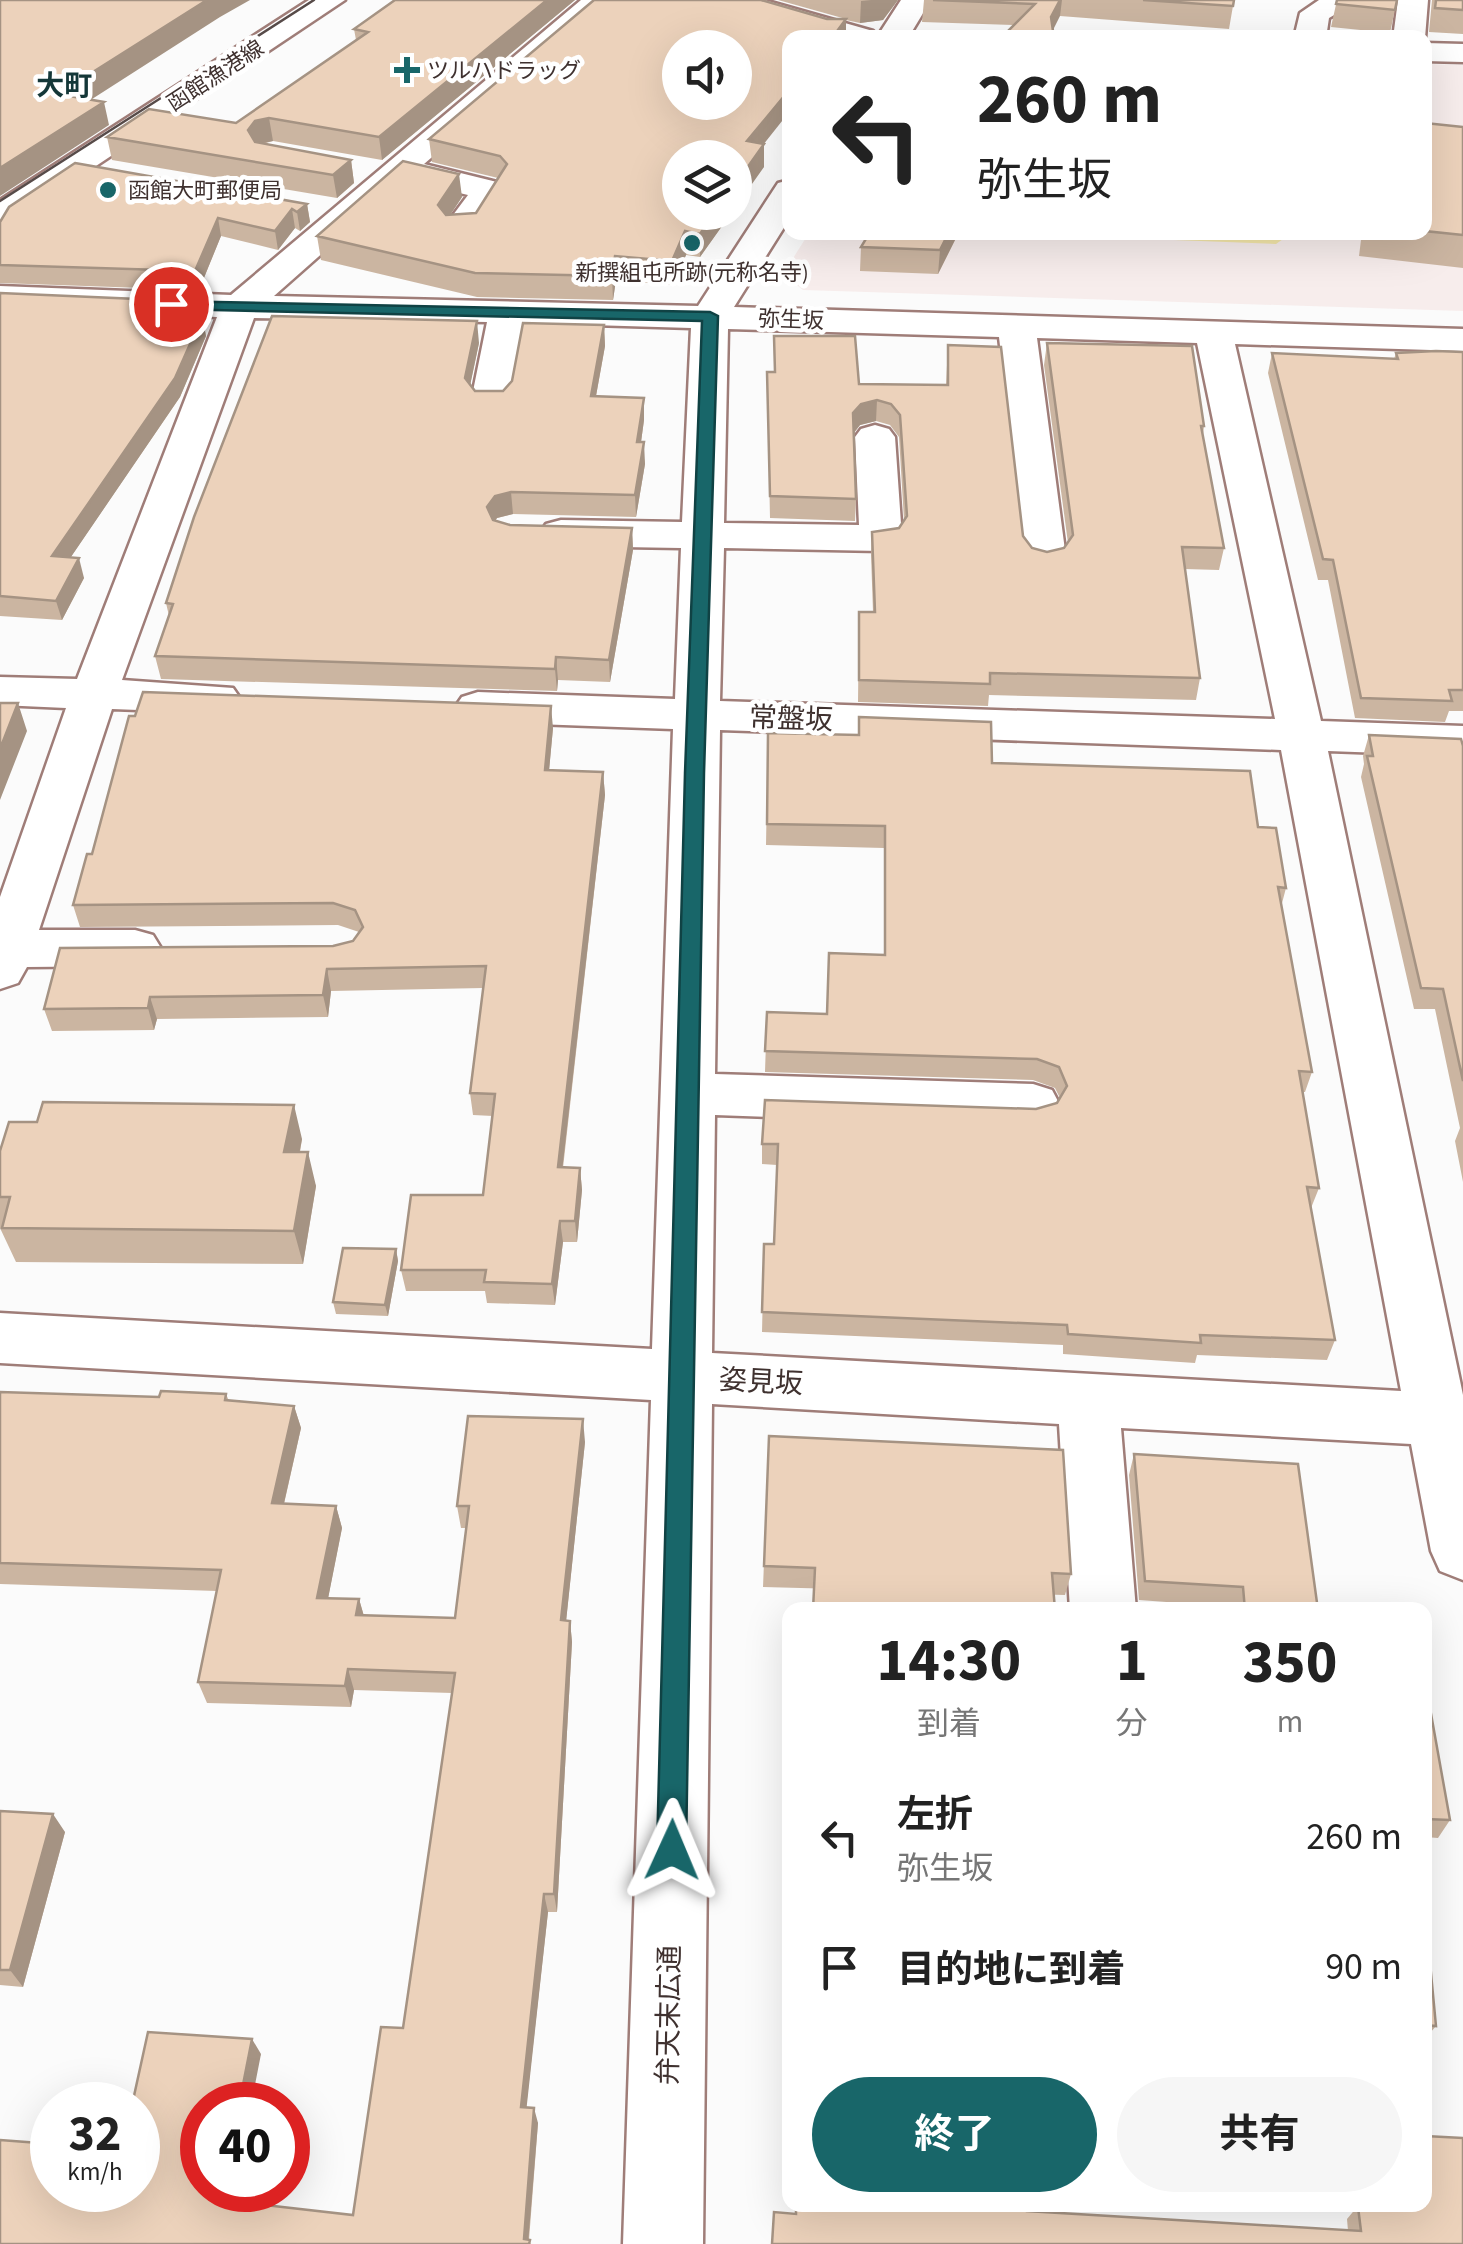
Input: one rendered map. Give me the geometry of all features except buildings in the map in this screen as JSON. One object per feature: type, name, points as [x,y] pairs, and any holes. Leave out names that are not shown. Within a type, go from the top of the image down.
[{"type":"street","name":"函館漁港線","points":[[0,180],[285,0]]},
{"type":"street","name":"函館漁港線","points":[[0,216],[330,0]]},
{"type":"street","points":[[182,948],[4,960],[94,694],[240,308],[394,171],[600,0]]},
{"type":"street","points":[[731,0],[834,30]]},
{"type":"street","points":[[897,30],[916,0]]},
{"type":"street","points":[[1312,30],[1315,13],[1345,0]]},
{"type":"street","points":[[1410,30],[1413,0]]},
{"type":"street","points":[[1432,52],[1463,53]]},
{"type":"street","points":[[350,168],[394,171],[489,190],[462,228]]},
{"type":"street","points":[[90,170],[129,176]]},
{"type":"street","points":[[710,316],[782,203]]},
{"type":"street","points":[[306,207],[345,214]]},
{"type":"street","name":"弥生坂","points":[[0,297],[240,308],[508,310],[1463,340]]},
{"type":"street","points":[[491,400],[508,310]]},
{"type":"street","name":"弁天末広通","points":[[663,2244],[696,715],[710,316]]},
{"type":"street","points":[[1016,325],[1045,558]]},
{"type":"street","points":[[1213,331],[1450,1420],[1463,1552]]},
{"type":"street","points":[[513,531],[702,538],[881,538],[875,437]]},
{"type":"street","points":[[0,691],[268,700]]},
{"type":"street","name":"常盤坂","points":[[444,706],[1463,741]]},
{"type":"street","points":[[688,1094],[1033,1105]]},
{"type":"street","name":"姿見坂","points":[[0,1338],[1450,1420]]},
{"type":"street","points":[[1088,1400],[1102,1602]]},
{"type":"shaded area","points":[[1432,64],[1463,65],[1463,311],[803,290],[783,274],[805,240],[1432,240]]},
{"type":"shaded area","points":[[1172,240],[1282,240],[1276,244]]},
{"type":"tram line","points":[[0,201],[314,0]]},
{"type":"place","name":"ツルハドラッグ","points":[[407,70]]},
{"type":"place","name":"函館大町郵便局","points":[[108,190]]},
{"type":"place","name":"新撰組屯所跡(元称名寺)","points":[[692,243]]},
{"type":"district","name":"大町","points":[[64,85]]},
{"type":"route","points":[[171,304],[710,316],[694,773],[672,1850]]}]
